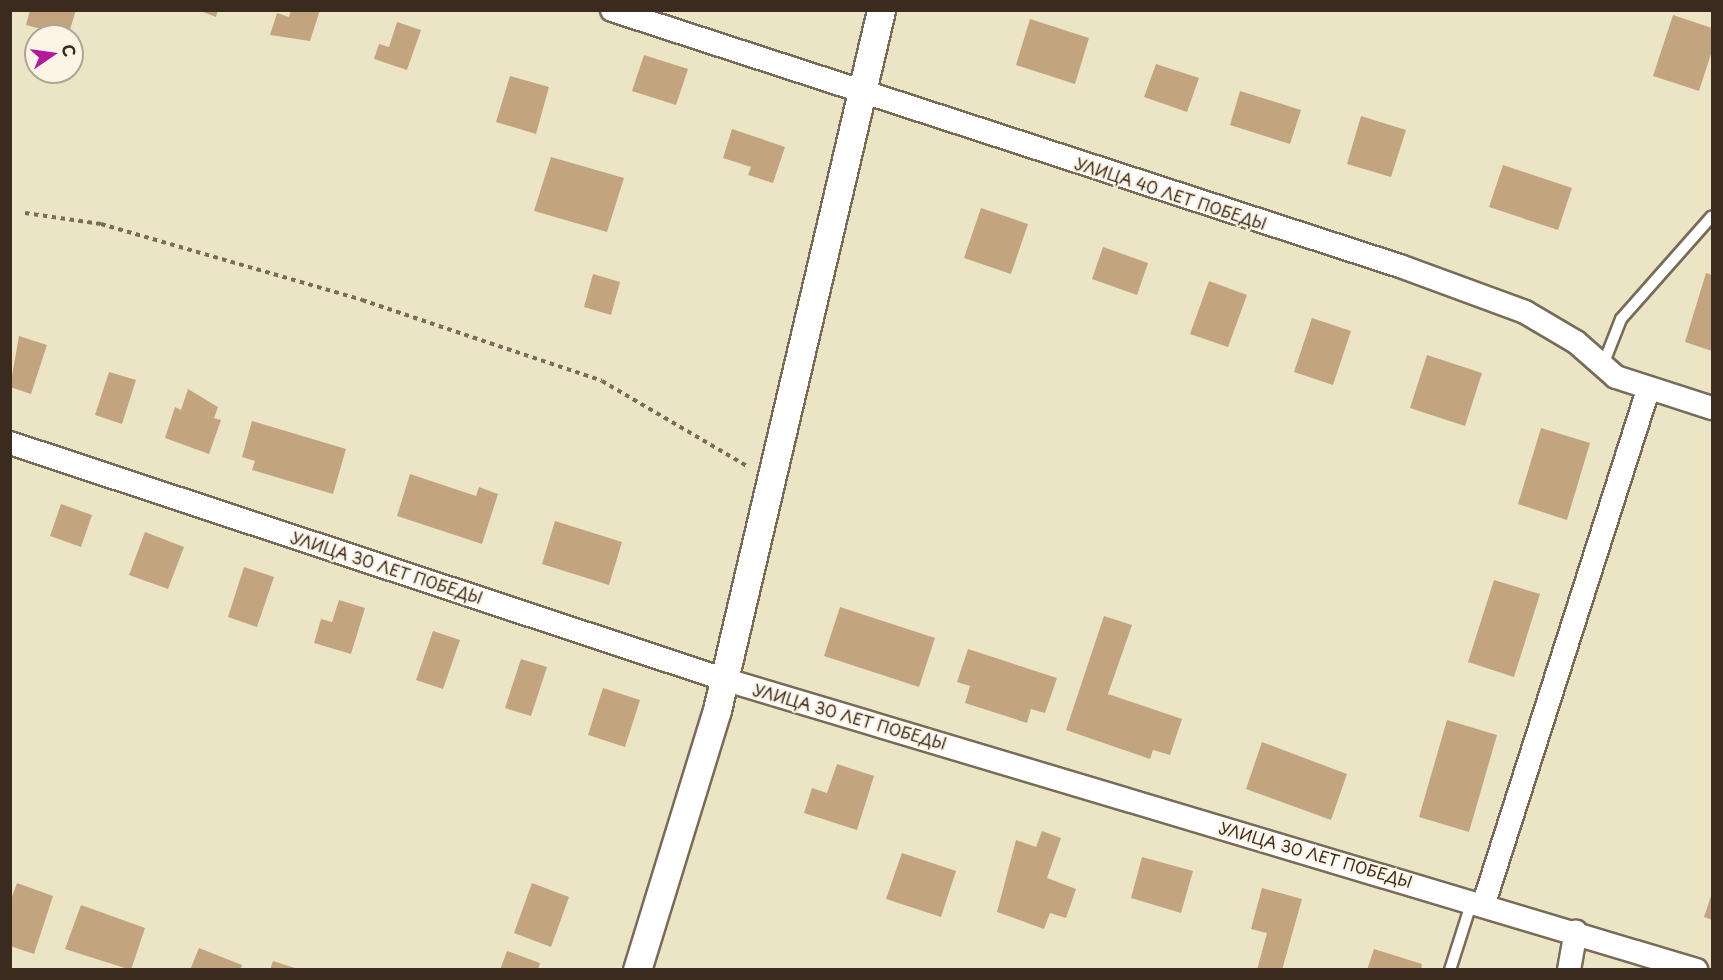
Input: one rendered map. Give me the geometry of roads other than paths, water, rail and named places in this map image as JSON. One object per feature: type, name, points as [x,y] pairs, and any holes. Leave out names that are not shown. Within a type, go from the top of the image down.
[{"type":"street","name":"УЛИЦА 40 ЛЕТ ПОБЕДЫ","points":[[612,10],[863,94],[1400,266],[1525,312],[1603,365],[1648,390],[1713,408]]},
{"type":"street","points":[[637,969],[723,679],[881,10]]},
{"type":"street","points":[[1478,901],[1648,390]]},
{"type":"street","name":"УЛИЦА 30 ЛЕТ ПОБЕДЫ","points":[[10,443],[723,679],[1478,901],[1696,969]]},
{"type":"street","points":[[1569,969],[1576,932]]},
{"type":"lane","points":[[1603,365],[1621,319],[1713,216]]},
{"type":"lane","points":[[1450,969],[1478,901]]}]
